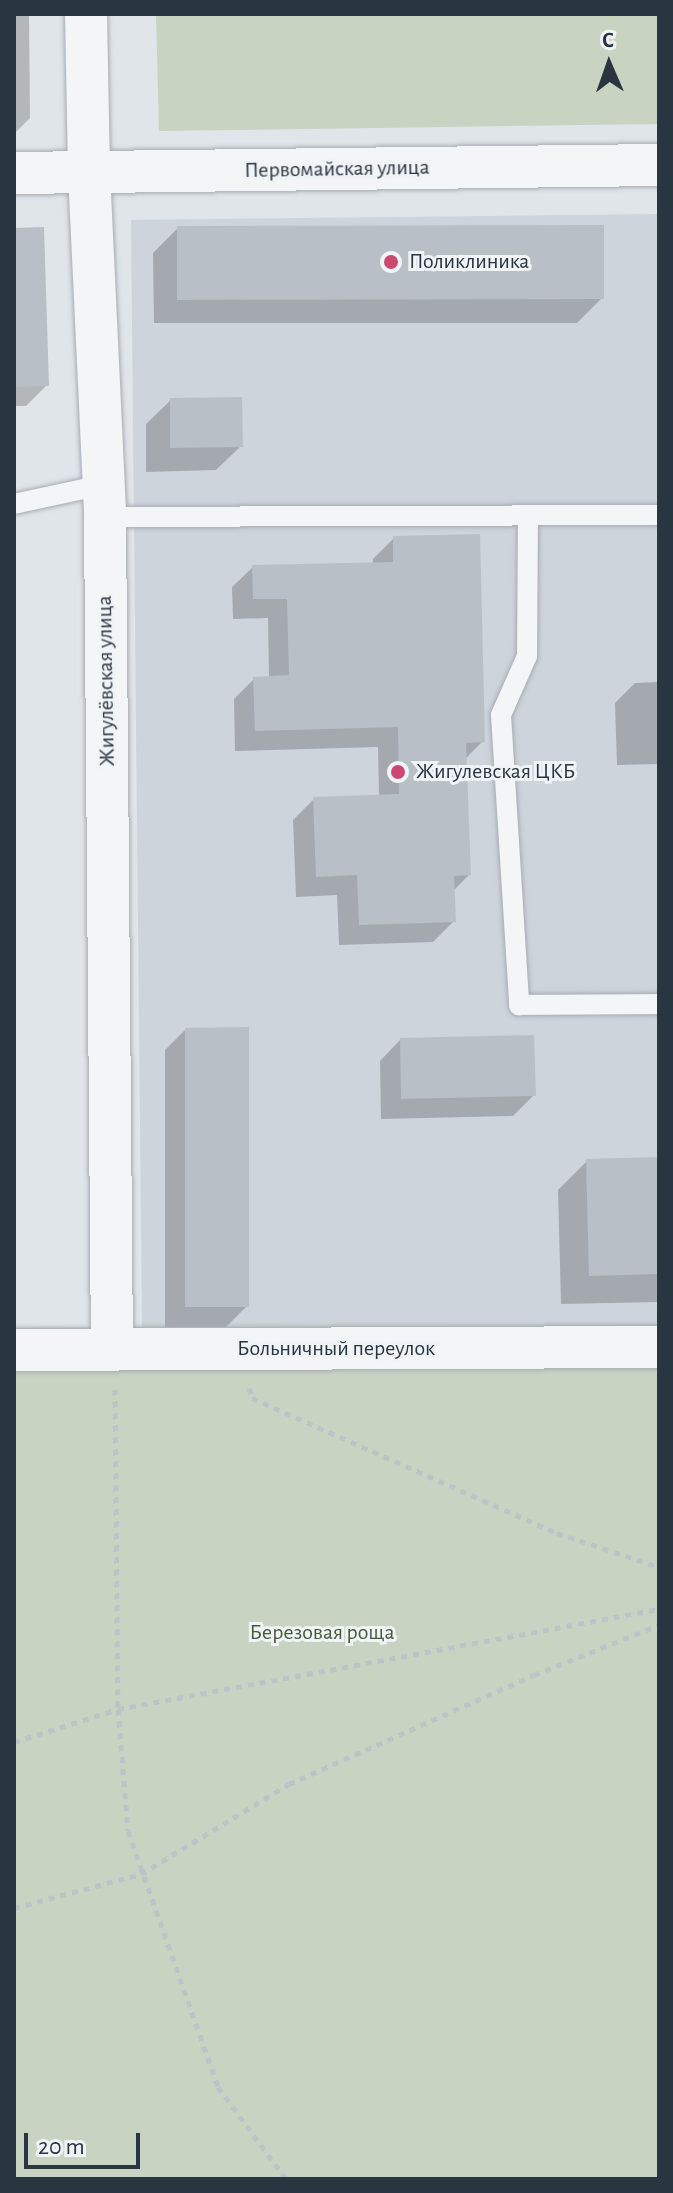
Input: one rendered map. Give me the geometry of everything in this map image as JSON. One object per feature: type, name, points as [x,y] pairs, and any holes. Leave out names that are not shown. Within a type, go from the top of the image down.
[{"type":"street","name":"Жигулёвская улица","points":[[86,14],[89,172],[104,501],[112,1348]]},
{"type":"street","name":"Первомайская улица","points":[[14,173],[659,165]]},
{"type":"street","name":"Больничный переулок","points":[[14,1350],[659,1347]]},
{"type":"lane","points":[[14,504],[104,501],[528,515],[659,515]]},
{"type":"lane","points":[[528,515],[527,656],[501,715],[519,1005],[659,1004]]},
{"type":"path","points":[[236,1350],[252,1398],[557,1533],[659,1567]]},
{"type":"path","points":[[116,1408],[118,1709],[128,1831],[218,2087],[286,2179]]},
{"type":"path","points":[[14,1742],[118,1709],[659,1609]]},
{"type":"path","points":[[14,1908],[141,1874],[289,1784],[534,1675],[659,1625]]},
{"type":"shaded area","name":"Жигулевская ЦКБ","points":[[659,214],[659,1324],[142,1327],[131,220]]},
{"type":"green space","points":[[156,14],[659,14],[659,124],[159,131]]},
{"type":"green space","name":"Березовая роща","points":[[659,1324],[659,2179],[14,2179],[14,1328]]},
{"type":"building","name":"Поликлиника","points":[[604,225],[604,299],[177,300],[177,226]]},
{"type":"building","points":[[44,227],[49,386],[14,387],[14,228]]},
{"type":"building","points":[[242,397],[243,447],[170,448],[170,398]]},
{"type":"building","points":[[480,534],[485,742],[466,743],[471,875],[454,876],[456,922],[359,925],[357,875],[316,877],[313,797],[399,794],[398,727],[255,731],[253,677],[289,675],[287,599],[253,599],[252,565],[393,562],[393,536]]},
{"type":"building","points":[[249,1027],[249,1307],[185,1307],[185,1028]]},
{"type":"building","points":[[534,1035],[536,1096],[401,1099],[400,1038]]},
{"type":"building","points":[[659,1157],[659,1274],[589,1276],[586,1159]]},
{"type":"place","name":"Поликлиника","points":[[391,262]]},
{"type":"place","name":"Жигулевская ЦКБ","points":[[398,772]]}]
